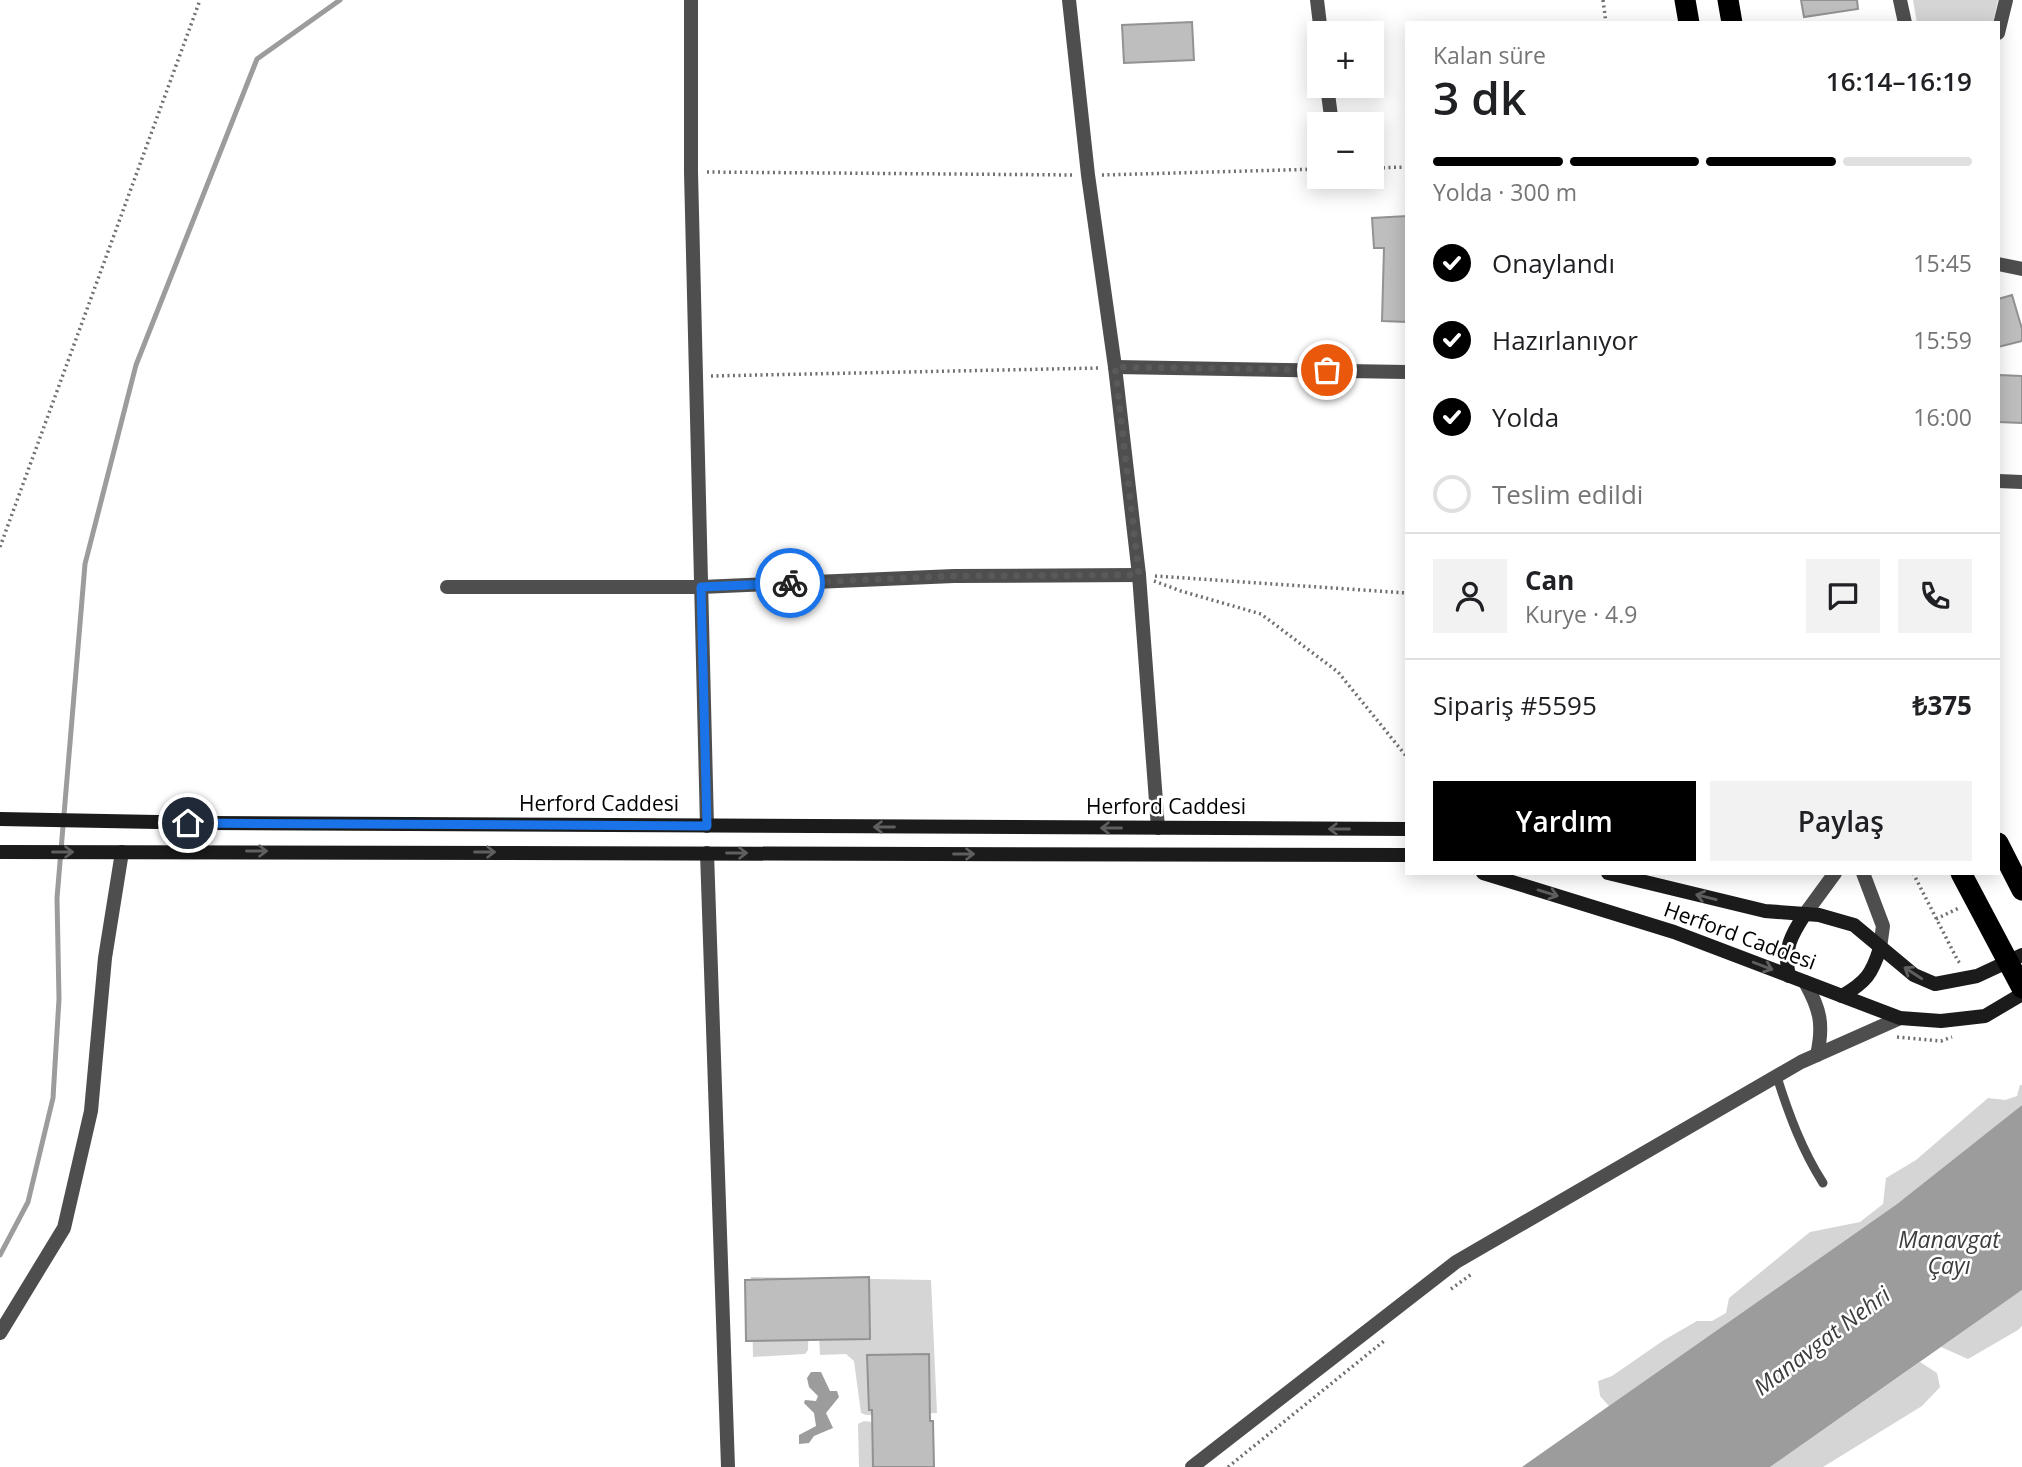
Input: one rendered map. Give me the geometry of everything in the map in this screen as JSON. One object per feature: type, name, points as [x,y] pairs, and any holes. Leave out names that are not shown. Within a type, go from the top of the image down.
[{"type":"highway","points":[[1685,0],[1689,21]]},
{"type":"highway","points":[[1728,0],[1732,21]]},
{"type":"highway","points":[[2000,847],[2022,890]]},
{"type":"highway","points":[[1962,875],[2022,988]]},
{"type":"main road","name":"Herford Caddesi","points":[[0,820],[1405,829]]},
{"type":"main road","points":[[6,852],[1405,855]]},
{"type":"main road","name":"Herford Caddesi","points":[[1489,875],[1674,932],[1900,1018],[1941,1021],[1985,1016],[2022,994]]},
{"type":"main road","name":"Herford Caddesi","points":[[1616,875],[1765,911],[1819,915],[1854,925],[1914,975],[1936,984],[1977,976],[2022,955]]},
{"type":"main road","points":[[1789,976],[1787,946],[1805,914]]},
{"type":"main road","points":[[1842,996],[1861,985],[1871,973],[1880,948]]},
{"type":"street","points":[[691,0],[691,172],[707,826]]},
{"type":"street","points":[[1069,0],[1088,175],[1115,367],[1139,575],[1158,828]]},
{"type":"street","points":[[1317,0],[1320,21]]},
{"type":"street","points":[[1900,0],[1905,21]]},
{"type":"street","points":[[2000,25],[2006,0]]},
{"type":"street","points":[[2000,264],[2022,269]]},
{"type":"street","points":[[1115,367],[1405,372]]},
{"type":"street","points":[[2000,481],[2022,482]]},
{"type":"street","points":[[447,587],[701,587],[954,576],[1139,575]]},
{"type":"street","points":[[0,1333],[64,1228],[91,1111],[105,958],[119,852]]},
{"type":"street","points":[[707,853],[728,1467]]},
{"type":"street","points":[[1805,914],[1834,875]]},
{"type":"street","points":[[1864,875],[1883,926],[1880,948]]},
{"type":"street","points":[[1805,982],[1818,1005],[1820,1015],[1817,1055]]},
{"type":"street","points":[[1192,1467],[1456,1262],[1817,1055],[1900,1018]]},
{"type":"lane","points":[[1777,1077],[1793,1124],[1810,1163],[1823,1183]]},
{"type":"path","points":[[0,547],[200,0]]},
{"type":"path","points":[[1603,0],[1606,21]]},
{"type":"path","points":[[1384,168],[1405,167]]},
{"type":"path","points":[[691,172],[1088,175],[1307,169]]},
{"type":"path","points":[[696,376],[1115,367]]},
{"type":"path","points":[[1139,575],[1405,593]]},
{"type":"path","points":[[1139,575],[1181,591],[1261,614],[1338,672],[1405,755]]},
{"type":"path","points":[[1914,875],[1958,961],[1977,976]]},
{"type":"path","points":[[1936,919],[1979,908]]},
{"type":"path","points":[[1889,1036],[1941,1041],[1954,1037]]},
{"type":"path","points":[[1446,1292],[1474,1272]]},
{"type":"path","points":[[1228,1467],[1386,1340]]},
{"type":"shaded area","points":[[1913,0],[1998,0],[1993,21],[1917,21]]},
{"type":"shaded area","points":[[2020,1085],[2022,1105],[1897,1204],[1609,1406],[1600,1396],[1598,1381],[1612,1376],[1697,1321],[1712,1321],[1726,1313],[1729,1298],[1810,1232],[1860,1222],[1883,1204],[1886,1178],[1916,1160],[1988,1098],[2005,1100],[2017,1096]]},
{"type":"shaded area","points":[[751,1277],[810,1278],[808,1350],[805,1354],[753,1357]]},
{"type":"shaded area","points":[[816,1278],[931,1280],[937,1413],[861,1413],[854,1361],[846,1354],[820,1355]]},
{"type":"shaded area","points":[[2022,1290],[2022,1326],[2018,1330],[1968,1359],[1941,1347]]},
{"type":"shaded area","points":[[1920,1362],[1937,1373],[1940,1387],[1922,1406],[1823,1467],[1770,1467]]},
{"type":"shaded area","points":[[864,1421],[872,1422],[873,1467],[859,1467],[858,1424]]},
{"type":"water","name":"Manavgat Çayı","points":[[2022,1105],[2022,1290],[1770,1467],[1522,1467],[1897,1204]]},
{"type":"water","points":[[811,1372],[821,1372],[830,1391],[837,1391],[839,1397],[826,1413],[833,1428],[814,1436],[809,1443],[799,1444],[799,1435],[816,1426],[814,1413],[804,1403],[805,1400],[816,1401],[818,1396],[809,1387],[807,1378]]},
{"type":"building","points":[[1801,0],[1857,0],[1858,9],[1804,17]]},
{"type":"building","points":[[1192,22],[1194,60],[1124,63],[1122,25]]},
{"type":"building","points":[[1405,216],[1405,322],[1382,321],[1384,248],[1374,248],[1372,218]]},
{"type":"building","points":[[2012,295],[2022,329],[2022,341],[2000,346],[2000,298]]},
{"type":"building","points":[[2000,375],[2022,376],[2022,423],[2000,422]]},
{"type":"building","points":[[869,1277],[870,1339],[746,1341],[745,1280]]},
{"type":"building","points":[[929,1354],[934,1467],[873,1467],[867,1355]]},
{"type":"waterway","points":[[0,1255],[28,1202],[53,1098],[59,999],[57,898],[85,564],[136,365],[257,59],[340,0]]},
{"type":"way so far","points":[[790,583],[954,576],[1139,575],[1115,367],[1327,370]]},
{"type":"route","points":[[188,823],[707,826],[701,587],[790,583]]},
{"type":"water label","name":"Manavgat Nehri","points":[[1822,1341]]}]
